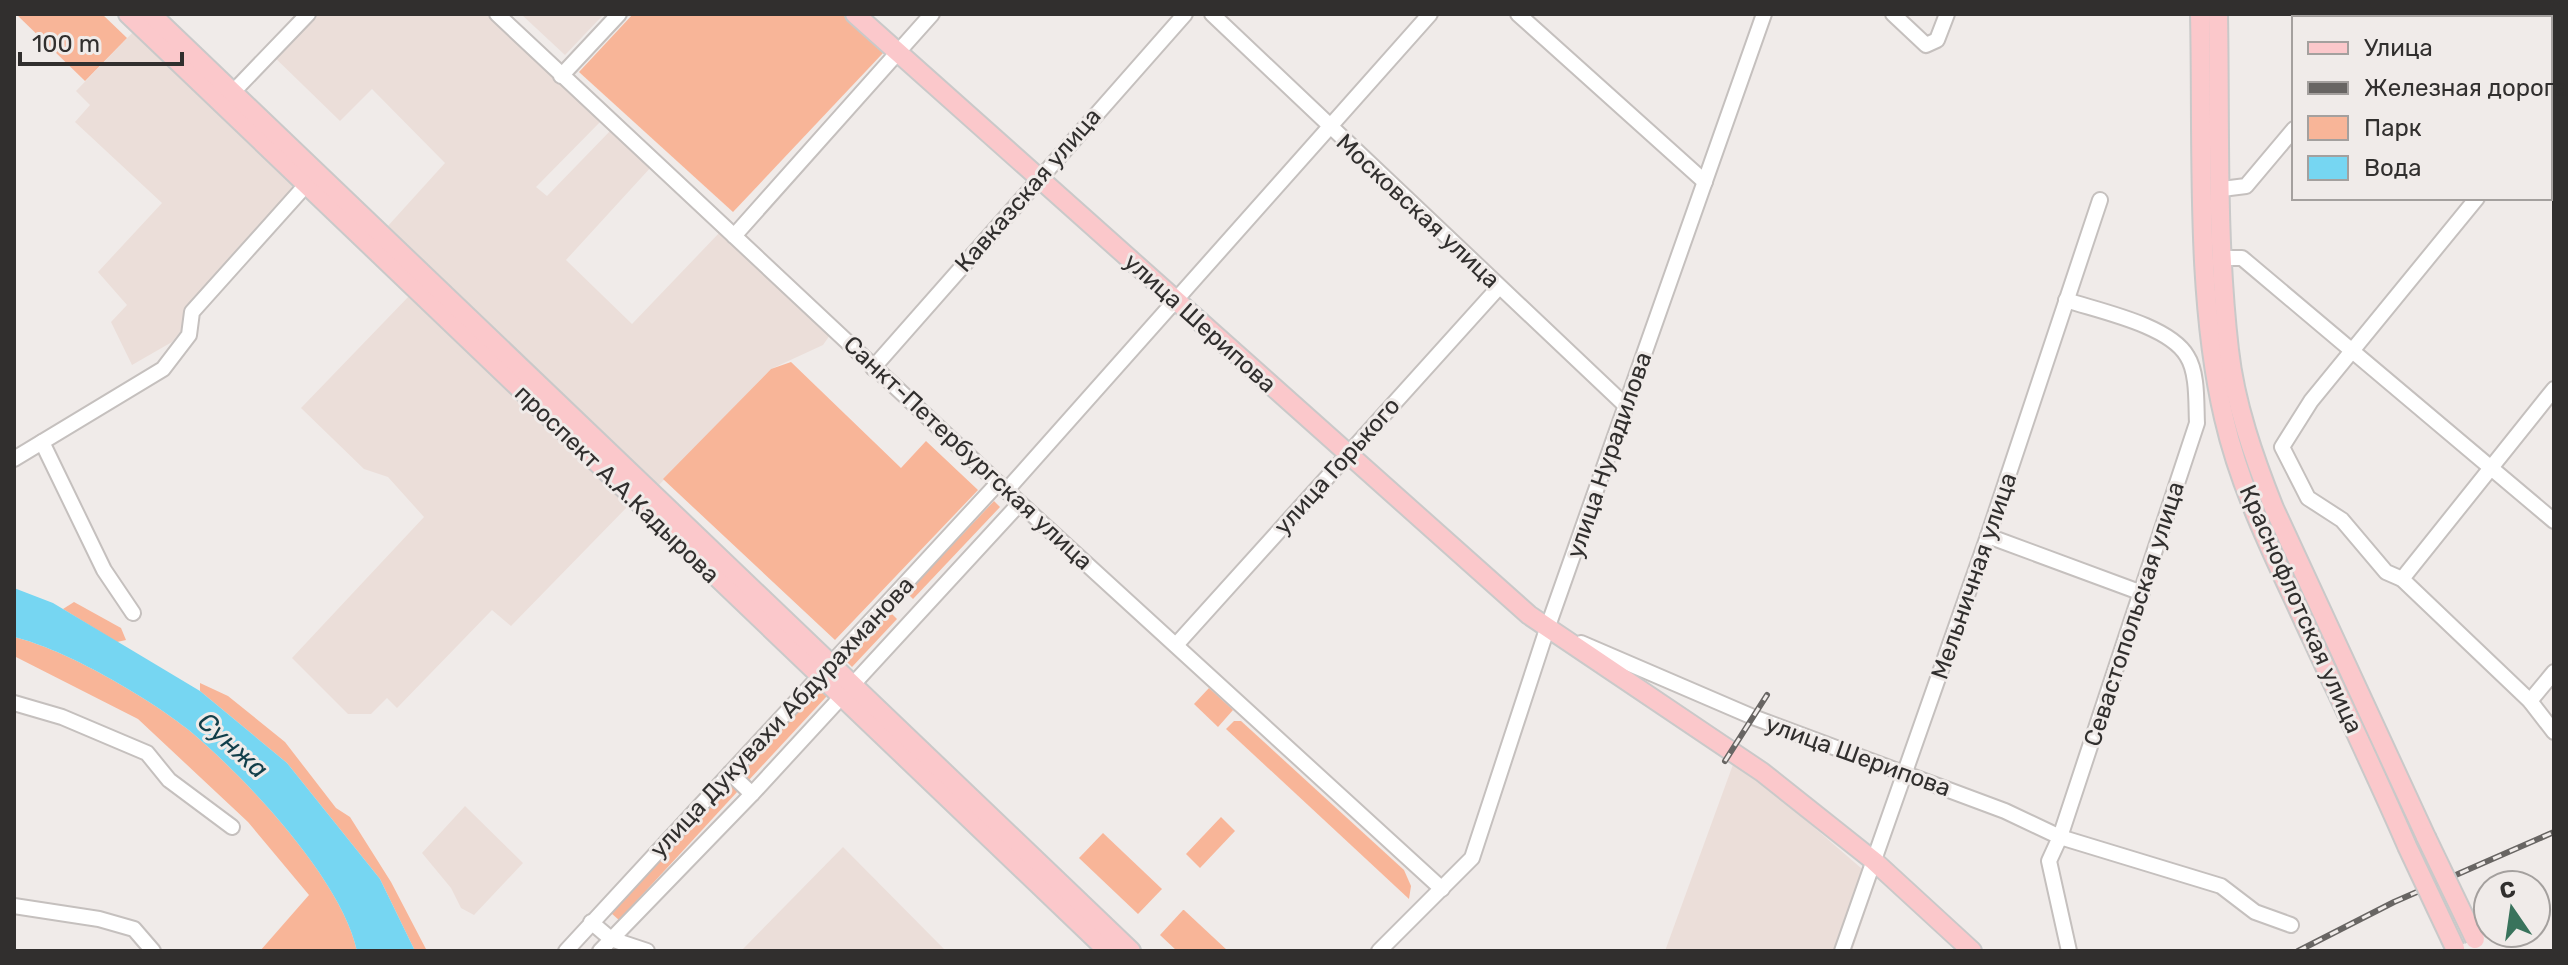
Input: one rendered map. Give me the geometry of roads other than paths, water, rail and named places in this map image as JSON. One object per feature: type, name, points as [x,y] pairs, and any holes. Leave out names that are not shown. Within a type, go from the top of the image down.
[{"type":"main road","name":"проспект А.А.Кадырова","points":[[128,14],[305,186],[825,671]]},
{"type":"main road","name":"проспект А.А.Кадырова","points":[[151,14],[1108,951]]},
{"type":"main road","name":"улица Шерипова","points":[[855,14],[1547,629],[1732,749],[1874,861],[1972,951]]},
{"type":"main road","name":"Краснофлотская улица","points":[[2200,14],[2208,299],[2212,355],[2224,420],[2245,490],[2267,542],[2456,949]]},
{"type":"main road","name":"Краснофлотская улица","points":[[2218,14],[2229,351],[2255,460],[2472,933]]},
{"type":"main road","name":"проспект А.А.Кадырова","points":[[845,691],[1131,951]]},
{"type":"street","points":[[233,92],[308,14]]},
{"type":"street","name":"Санкт-Петербургская улица","points":[[497,14],[873,368],[1442,889]]},
{"type":"street","points":[[561,76],[619,14]]},
{"type":"street","points":[[734,236],[932,14]]},
{"type":"street","name":"Кавказская улица","points":[[873,368],[1037,178],[1185,14]]},
{"type":"street","name":"Московская улица","points":[[1212,14],[1328,128],[1626,406]]},
{"type":"street","name":"улица Дукувахи Абдурахманова","points":[[566,951],[825,671],[1176,300],[1430,14]]},
{"type":"street","points":[[1518,14],[1705,182]]},
{"type":"street","name":"улица Нурадилова","points":[[1379,951],[1472,858],[1547,629],[1764,14]]},
{"type":"street","points":[[1893,14],[1926,45],[1937,40],[1947,14]]},
{"type":"street","points":[[2222,189],[2246,186],[2292,131]]},
{"type":"street","points":[[14,459],[163,369],[189,335],[192,312],[305,186]]},
{"type":"street","name":"Мельничная улица","points":[[1842,951],[1907,773],[2100,200]]},
{"type":"street","points":[[2475,200],[2311,401],[2282,447],[2308,498],[2342,520],[2386,572],[2402,579],[2530,701],[2554,732]]},
{"type":"street","points":[[2224,258],[2242,258],[2554,521]]},
{"type":"street","name":"улица Горького","points":[[1176,645],[1499,287]]},
{"type":"street","name":"Севастопольская улица","points":[[2060,837],[2197,423],[2195,389],[2187,356],[2158,331],[2066,300]]},
{"type":"street","points":[[2402,579],[2554,389]]},
{"type":"street","points":[[42,442],[104,570],[133,613]]},
{"type":"street","name":"улица Дукувахи Абдурахманова","points":[[600,951],[752,794],[1020,503]]},
{"type":"street","points":[[1988,536],[2142,593]]},
{"type":"street","points":[[899,594],[919,613]]},
{"type":"street","name":"улица Шерипова","points":[[1547,629],[1753,717],[2005,811],[2060,837],[2221,886],[2255,912],[2291,925]]},
{"type":"street","points":[[2530,701],[2554,672]]},
{"type":"street","points":[[14,703],[62,717],[147,753],[169,780],[232,827]]},
{"type":"street","points":[[730,773],[752,794]]},
{"type":"street","points":[[2060,837],[2049,861],[2069,951]]},
{"type":"street","points":[[14,906],[99,919],[134,929],[153,951]]},
{"type":"street","points":[[591,922],[611,939],[647,951]]},
{"type":"water","name":"Сунжа","points":[[14,588],[53,603],[200,691],[287,763],[380,879],[415,951],[357,951],[348,923],[312,863],[238,775],[190,731],[152,704],[81,663],[14,637]]},
{"type":"railway","points":[[1725,761],[1767,695]]},
{"type":"railway","points":[[2298,951],[2394,902],[2554,832]]}]
